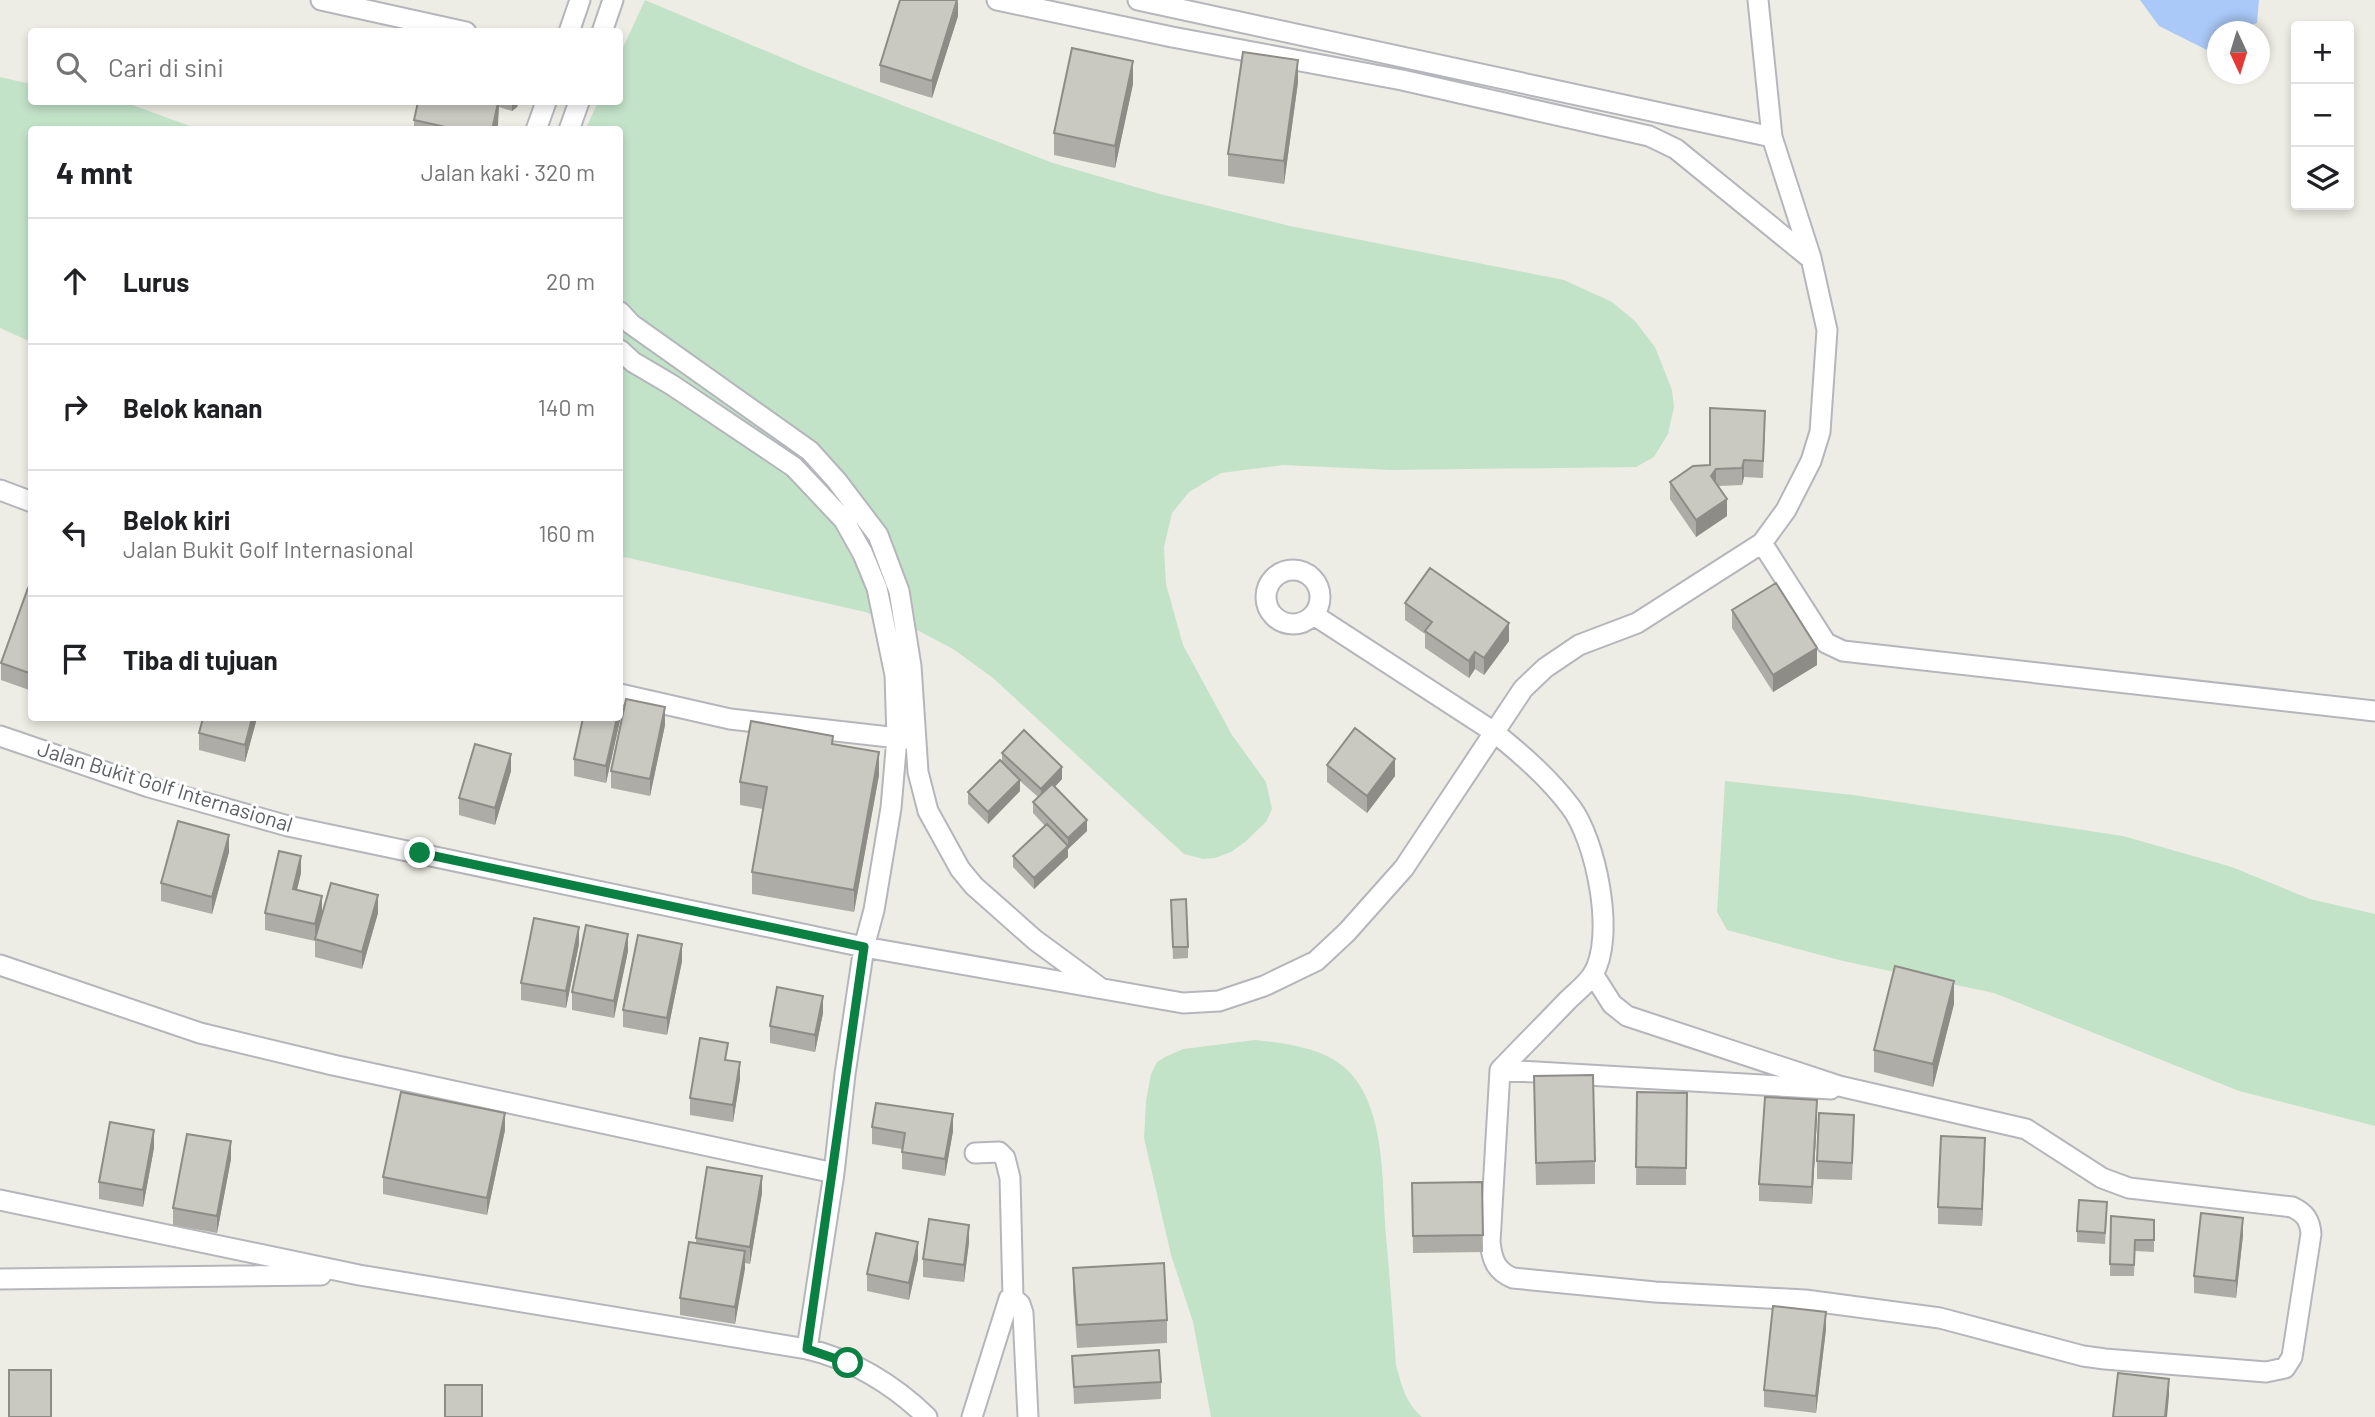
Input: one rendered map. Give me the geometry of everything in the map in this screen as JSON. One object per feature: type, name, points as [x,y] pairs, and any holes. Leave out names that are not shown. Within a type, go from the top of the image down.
[{"type":"street","points":[[321,0],[448,28]]},
{"type":"street","points":[[570,28],[580,0]]},
{"type":"street","points":[[603,28],[613,0]]},
{"type":"street","points":[[997,0],[1172,37],[1402,80],[1649,136],[1676,149],[1811,258]]},
{"type":"street","points":[[1138,0],[1772,137]]},
{"type":"street","points":[[1758,0],[1772,137],[1811,258],[1827,330],[1820,432],[1799,486],[1786,510],[1762,543],[1826,643],[1843,651],[2375,711]]},
{"type":"street","points":[[537,126],[545,105]]},
{"type":"street","points":[[570,126],[578,105]]},
{"type":"street","points":[[623,315],[631,324],[810,451],[838,481],[878,535],[899,591],[911,666],[906,739],[874,910],[864,947],[807,1349]]},
{"type":"street","points":[[623,353],[633,362],[794,467],[844,520],[863,554],[877,588],[906,739],[928,811],[960,869],[974,886],[1035,940],[1103,989]]},
{"type":"street","points":[[0,490],[28,500]]},
{"type":"street","name":"Jalan Bukit Golf Internasional","points":[[0,736],[149,787],[288,826],[864,947],[1183,1003],[1219,1001],[1264,986],[1316,961],[1347,932],[1404,868],[1523,688],[1545,668],[1579,645],[1637,623],[1762,543]]},
{"type":"street","points":[[1314,615],[1494,732],[1543,774],[1572,808],[1593,853],[1603,904],[1603,931],[1593,974],[1500,1070],[1490,1242],[1495,1266],[1504,1275],[1655,1292],[1818,1302],[1940,1318],[2083,1356],[2105,1359],[2266,1372],[2285,1367],[2289,1363],[2311,1234],[2310,1224],[2301,1211],[2292,1207],[2115,1185],[2026,1129],[1839,1086],[1627,1016],[1612,1003],[1593,974]]},
{"type":"street","points":[[623,695],[730,719],[906,739]]},
{"type":"street","points":[[0,965],[200,1033],[333,1065],[834,1173]]},
{"type":"street","points":[[1500,1070],[1819,1090],[1839,1086]]},
{"type":"street","points":[[975,1153],[999,1152],[1007,1164],[1010,1178],[1013,1298],[1020,1304],[1023,1313],[1028,1417]]},
{"type":"street","points":[[0,1200],[359,1275],[807,1349],[848,1363],[886,1383],[927,1417]]},
{"type":"street","points":[[0,1279],[359,1275]]},
{"type":"street","points":[[972,1417],[1002,1317],[1007,1303],[1013,1298]]},
{"type":"green space","points":[[645,0],[811,70],[1053,163],[1160,194],[1290,226],[1564,280],[1612,302],[1635,321],[1655,347],[1672,390],[1674,407],[1668,434],[1654,457],[1636,467],[1392,470],[1283,465],[1221,473],[1189,492],[1172,513],[1164,547],[1166,584],[1183,645],[1232,735],[1266,782],[1272,809],[1266,822],[1231,852],[1203,859],[1184,854],[993,678],[953,649],[917,630],[865,612],[623,557],[623,126],[587,126],[597,105],[623,105],[623,48]]},
{"type":"green space","points":[[0,77],[28,83],[28,105],[132,105],[190,126],[28,126],[28,341],[0,328]]},
{"type":"green space","points":[[1725,781],[1853,795],[2123,836],[2232,867],[2310,899],[2375,914],[2375,1126],[2239,1091],[1994,993],[1843,961],[1727,930],[1717,912]]},
{"type":"green space","points":[[1255,1040],[1321,1053],[1344,1067],[1364,1092],[1372,1111],[1380,1153],[1396,1365],[1408,1399],[1422,1417],[1211,1417],[1193,1322],[1171,1255],[1144,1138],[1146,1101],[1151,1074],[1157,1062],[1165,1057],[1183,1049]]},
{"type":"water","points":[[2140,0],[2259,0],[2257,21],[2207,21],[2207,50],[2159,26]]},
{"type":"building","points":[[900,0],[957,0],[932,81],[880,65]]},
{"type":"building","points":[[1072,48],[1133,61],[1115,146],[1054,133]]},
{"type":"building","points":[[1243,52],[1298,60],[1284,161],[1228,154]]},
{"type":"building","points":[[417,105],[498,105],[493,126],[441,126],[414,120]]},
{"type":"building","points":[[1710,408],[1765,411],[1763,461],[1744,460],[1742,468],[1716,469],[1711,476],[1727,499],[1696,520],[1670,482],[1693,466],[1710,465]]},
{"type":"building","points":[[1430,568],[1509,623],[1484,658],[1475,652],[1469,661],[1425,631],[1432,622],[1405,603]]},
{"type":"building","points":[[1776,583],[1817,648],[1773,675],[1732,610]]},
{"type":"building","points":[[28,588],[28,673],[1,663]]},
{"type":"building","points":[[626,699],[665,707],[650,779],[611,771]]},
{"type":"building","points":[[202,721],[251,721],[245,745],[199,733]]},
{"type":"building","points":[[582,721],[616,721],[606,766],[574,759]]},
{"type":"building","points":[[751,721],[833,736],[832,744],[879,752],[854,890],[752,872],[767,787],[740,782]]},
{"type":"building","points":[[1355,728],[1395,759],[1367,796],[1327,765]]},
{"type":"building","points":[[1024,730],[1062,767],[1041,789],[1002,753]]},
{"type":"building","points":[[475,744],[511,754],[495,808],[459,798]]},
{"type":"building","points":[[1000,760],[1020,780],[988,812],[968,792]]},
{"type":"building","points":[[1052,784],[1087,820],[1068,838],[1033,802]]},
{"type":"building","points":[[178,821],[229,835],[212,897],[161,883]]},
{"type":"building","points":[[1047,824],[1068,846],[1034,878],[1013,856]]},
{"type":"building","points":[[279,851],[301,856],[293,889],[322,896],[315,924],[265,913]]},
{"type":"building","points":[[331,883],[378,895],[362,952],[315,939]]},
{"type":"building","points":[[1186,899],[1188,947],[1173,947],[1171,900]]},
{"type":"building","points":[[534,918],[579,927],[566,991],[521,983]]},
{"type":"building","points":[[586,925],[628,934],[614,1001],[572,992]]},
{"type":"building","points":[[638,935],[682,944],[667,1018],[623,1010]]},
{"type":"building","points":[[1895,966],[1954,981],[1933,1064],[1874,1050]]},
{"type":"building","points":[[777,987],[823,996],[815,1035],[770,1026]]},
{"type":"building","points":[[700,1038],[728,1043],[725,1060],[740,1062],[733,1105],[690,1098]]},
{"type":"building","points":[[1593,1075],[1595,1161],[1536,1163],[1534,1076]]},
{"type":"building","points":[[401,1092],[505,1113],[487,1198],[383,1177]]},
{"type":"building","points":[[1637,1092],[1687,1093],[1686,1168],[1636,1167]]},
{"type":"building","points":[[1765,1097],[1817,1100],[1812,1187],[1759,1184]]},
{"type":"building","points":[[876,1103],[953,1114],[945,1159],[902,1152],[905,1133],[872,1127]]},
{"type":"building","points":[[1819,1113],[1854,1115],[1852,1163],[1817,1161]]},
{"type":"building","points":[[110,1122],[154,1130],[143,1190],[99,1182]]},
{"type":"building","points":[[187,1134],[231,1141],[217,1216],[173,1208]]},
{"type":"building","points":[[1941,1136],[1985,1138],[1982,1209],[1938,1207]]},
{"type":"building","points":[[707,1167],[762,1176],[750,1247],[696,1238]]},
{"type":"building","points":[[1482,1182],[1483,1235],[1413,1236],[1412,1183]]},
{"type":"building","points":[[2079,1200],[2107,1202],[2105,1233],[2077,1231]]},
{"type":"building","points":[[2201,1213],[2243,1218],[2236,1281],[2194,1276]]},
{"type":"building","points":[[2111,1216],[2154,1220],[2154,1240],[2135,1240],[2134,1265],[2110,1264]]},
{"type":"building","points":[[929,1219],[969,1225],[964,1265],[923,1259]]},
{"type":"building","points":[[876,1233],[918,1242],[909,1283],[867,1274]]},
{"type":"building","points":[[689,1242],[745,1251],[735,1307],[680,1298]]},
{"type":"building","points":[[1164,1263],[1167,1320],[1077,1325],[1073,1268]]},
{"type":"building","points":[[1773,1306],[1826,1312],[1816,1396],[1764,1390]]},
{"type":"building","points":[[1159,1350],[1161,1382],[1074,1387],[1072,1356]]},
{"type":"building","points":[[9,1370],[51,1370],[51,1417],[9,1417]]},
{"type":"building","points":[[2118,1373],[2169,1379],[2165,1417],[2113,1417]]},
{"type":"building","points":[[445,1385],[482,1385],[482,1417],[445,1417]]},
{"type":"route","points":[[420,853],[864,947],[807,1349],[848,1363]]}]
